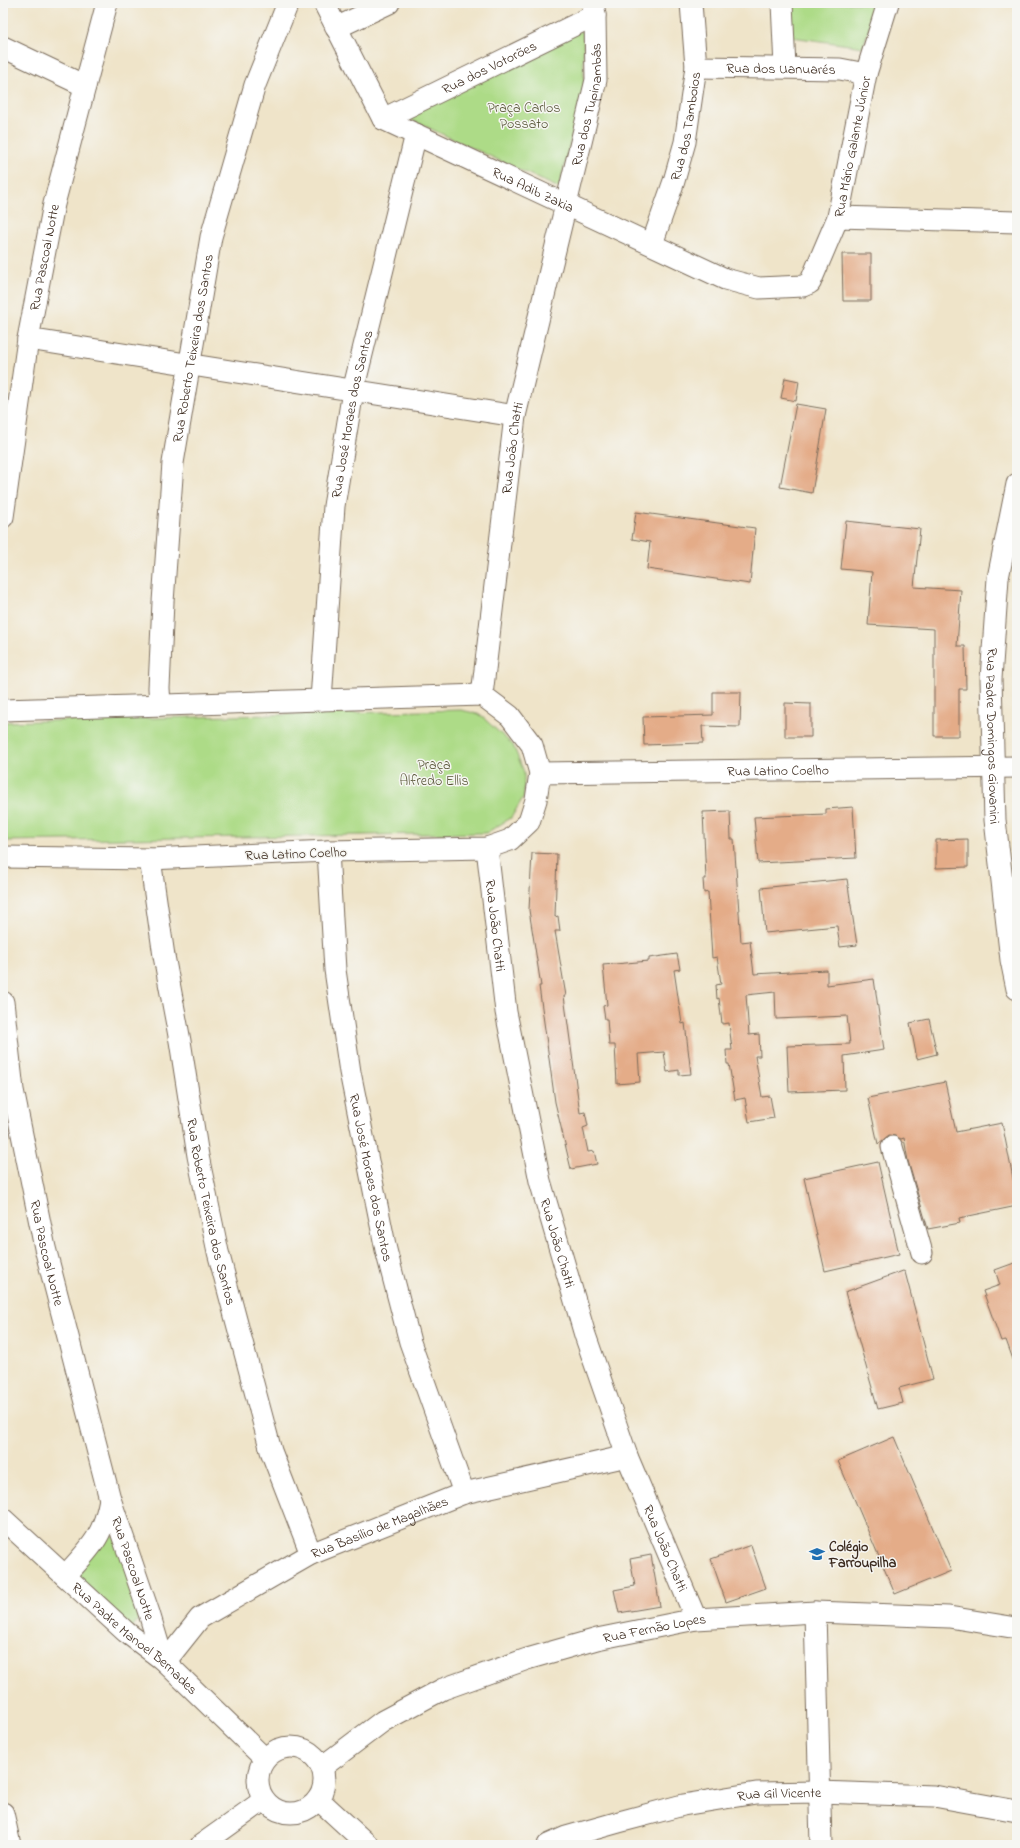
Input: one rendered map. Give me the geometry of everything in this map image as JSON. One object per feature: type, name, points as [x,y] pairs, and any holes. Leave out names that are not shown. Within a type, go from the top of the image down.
[{"type":"street","name":"Rua Pascoal Notte","points":[[3,517],[28,339],[54,204],[108,3]]},
{"type":"street","name":"Rua Roberto Teixeira dos Santos","points":[[160,705],[159,688],[163,602],[173,463],[211,237],[255,85],[288,3]]},
{"type":"street","points":[[324,3],[383,119]]},
{"type":"street","points":[[336,28],[389,3]]},
{"type":"street","name":"Rua dos Tamboios","points":[[652,244],[686,142],[696,67],[691,3]]},
{"type":"street","points":[[782,3],[786,67]]},
{"type":"street","name":"Rua Mário Galante Júnior","points":[[807,286],[810,283],[838,217],[866,74],[888,3]]},
{"type":"street","name":"Rua dos Votorões","points":[[383,119],[594,9]]},
{"type":"street","name":"Rua dos Tupinambás","points":[[566,204],[596,80],[594,9]]},
{"type":"street","points":[[3,47],[85,86]]},
{"type":"street","name":"Rua dos Uanuarés","points":[[696,67],[786,67],[840,69],[866,74]]},
{"type":"street","name":"Rua Adib Zakia","points":[[383,119],[725,279],[759,288],[807,286]]},
{"type":"street","name":"Rua José Moraes dos Santos","points":[[321,700],[334,506],[353,391],[416,134]]},
{"type":"street","name":"Rua João Chatti","points":[[482,695],[515,416],[566,204]]},
{"type":"street","points":[[838,217],[1017,222]]},
{"type":"street","points":[[28,339],[515,416]]},
{"type":"street","name":"Rua Padre Domingos Giovanini","points":[[1017,484],[998,578],[991,679],[995,820],[1011,960],[1017,989]]},
{"type":"street","points":[[3,710],[482,695]]},
{"type":"street","name":"Rua Latino Coelho","points":[[3,857],[150,859],[328,850],[487,848],[510,840],[529,822],[536,800],[540,773],[532,745],[510,716],[482,695]]},
{"type":"street","name":"Rua Latino Coelho","points":[[540,773],[1017,767]]},
{"type":"street","name":"Rua João Chatti","points":[[487,848],[506,1012],[540,1182],[584,1336],[627,1456],[696,1619]]},
{"type":"street","name":"Rua José Moraes dos Santos","points":[[328,850],[335,970],[350,1072],[386,1250],[410,1342],[464,1493]]},
{"type":"street","name":"Rua Roberto Teixeira dos Santos","points":[[150,859],[164,956],[180,1041],[198,1156],[218,1252],[271,1451],[311,1554]]},
{"type":"street","name":"Rua Pascoal Notte","points":[[3,1002],[14,1090],[45,1248],[110,1499],[164,1661]]},
{"type":"street","points":[[892,1148],[922,1253]]},
{"type":"street","name":"Rua Basílio de Magalhães","points":[[164,1661],[200,1618],[311,1554],[464,1493],[627,1456]]},
{"type":"street","name":"Rua Pascoal Notte","points":[[65,1576],[98,1539],[107,1519],[110,1499]]},
{"type":"street","name":"Rua Padre Manoel Bernades","points":[[3,1519],[126,1632],[164,1661],[265,1759]]},
{"type":"street","points":[[815,1612],[821,1845]]},
{"type":"street","name":"Rua Fernão Lopes","points":[[322,1767],[383,1721],[444,1689],[527,1659],[597,1639],[696,1619],[815,1612],[949,1617],[1017,1628]]},
{"type":"street","points":[[281,1748],[300,1748],[315,1758],[322,1767],[324,1784],[318,1799],[304,1811],[293,1813],[283,1812],[272,1808],[264,1800],[259,1789],[257,1780],[259,1769],[265,1759],[281,1748]]},
{"type":"street","name":"Rua Gil Vicente","points":[[548,1845],[566,1837],[683,1805],[756,1793],[819,1792],[934,1796],[1017,1811]]},
{"type":"street","points":[[318,1799],[368,1845]]},
{"type":"street","points":[[201,1845],[264,1800]]},
{"type":"street","points":[[3,1813],[10,1845]]},
{"type":"green space","points":[[791,3],[877,3],[863,47],[792,37]]},
{"type":"green space","name":"Praça Carlos Possato","points":[[583,30],[584,85],[559,188],[405,117]]},
{"type":"green space","name":"Praça Alfredo Ellis","points":[[461,710],[479,714],[513,745],[524,772],[524,796],[511,818],[486,833],[3,841],[3,722]]},
{"type":"green space","points":[[107,1522],[147,1611],[128,1631],[68,1575]]},
{"type":"building","points":[[842,254],[871,254],[871,301],[843,301]]},
{"type":"building","points":[[785,378],[799,381],[796,401],[781,398]]},
{"type":"building","points":[[796,404],[826,409],[812,493],[780,487]]},
{"type":"building","points":[[636,512],[755,528],[750,584],[647,569],[650,542],[632,539]]},
{"type":"building","points":[[846,521],[920,529],[914,587],[961,590],[957,646],[965,646],[966,689],[959,689],[959,736],[934,736],[934,629],[868,625],[872,572],[841,569]]},
{"type":"building","points":[[713,692],[741,692],[740,727],[702,726],[703,743],[644,745],[643,717],[713,715]]},
{"type":"building","points":[[785,703],[811,704],[811,737],[785,737]]},
{"type":"building","points":[[853,807],[856,858],[758,863],[754,817],[826,814],[826,809]]},
{"type":"building","points":[[730,811],[731,839],[734,839],[741,942],[750,941],[754,974],[827,970],[827,985],[874,979],[884,1050],[844,1056],[845,1090],[789,1092],[787,1046],[850,1044],[847,1016],[776,1019],[775,992],[746,995],[749,1035],[759,1034],[760,1056],[755,1056],[762,1097],[770,1096],[774,1118],[749,1122],[745,1098],[735,1100],[729,1064],[727,1064],[726,1050],[732,1050],[729,1023],[722,1024],[719,998],[717,999],[716,985],[721,984],[717,957],[712,958],[708,892],[704,893],[703,879],[706,879],[703,812]]},
{"type":"building","points":[[968,839],[968,867],[936,868],[936,840]]},
{"type":"building","points":[[532,853],[557,854],[555,917],[558,916],[560,931],[555,931],[566,996],[564,996],[580,1113],[585,1112],[588,1126],[583,1128],[588,1152],[594,1151],[597,1164],[571,1169],[555,1102],[539,986],[541,986],[529,910]]},
{"type":"building","points":[[847,879],[857,945],[840,947],[837,926],[765,933],[761,888]]},
{"type":"building","points":[[677,954],[680,969],[674,970],[682,1024],[685,1023],[691,1074],[679,1075],[679,1070],[667,1072],[664,1052],[638,1054],[640,1082],[617,1084],[615,1045],[609,1045],[607,1019],[605,1019],[603,1006],[607,1005],[603,965],[649,961],[649,958]]},
{"type":"building","points":[[929,1019],[937,1054],[917,1059],[910,1023]]},
{"type":"building","points":[[945,1082],[956,1132],[1002,1123],[1017,1198],[1017,1206],[959,1218],[960,1223],[928,1229],[908,1161],[904,1138],[901,1139],[889,1135],[878,1144],[868,1098]]},
{"type":"building","points":[[878,1162],[899,1254],[825,1271],[804,1178]]},
{"type":"building","points":[[1017,1262],[1017,1365],[1015,1365],[1006,1340],[1001,1341],[983,1291],[1000,1285],[995,1270]]},
{"type":"building","points":[[903,1271],[905,1272],[933,1379],[899,1388],[903,1403],[878,1409],[845,1292]]},
{"type":"building","points":[[894,1437],[951,1571],[895,1594],[838,1461]]},
{"type":"building","points":[[751,1545],[766,1588],[726,1602],[711,1559]]},
{"type":"building","points":[[651,1555],[660,1606],[619,1613],[614,1590],[635,1586],[630,1559]]},
{"type":"place","name":"Colégio Farroupilha","points":[[817,1554]]}]
